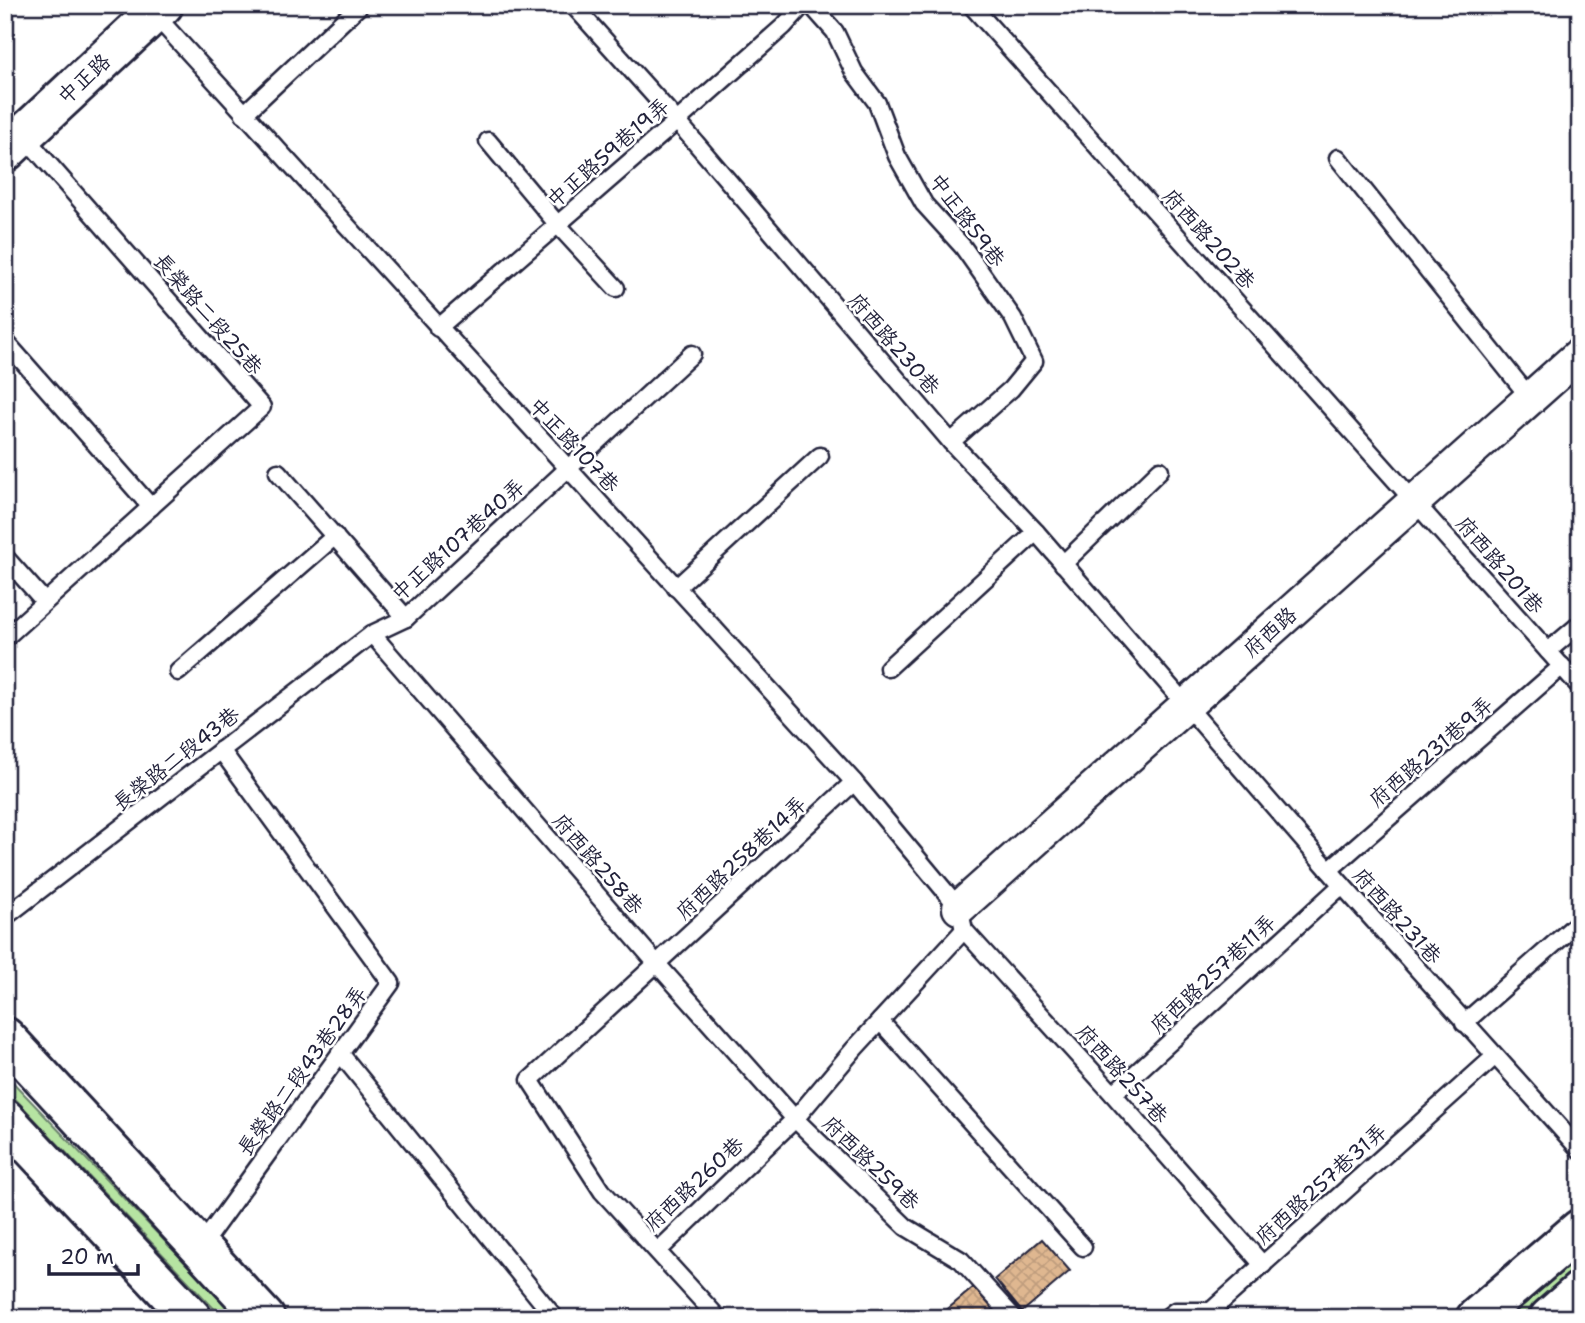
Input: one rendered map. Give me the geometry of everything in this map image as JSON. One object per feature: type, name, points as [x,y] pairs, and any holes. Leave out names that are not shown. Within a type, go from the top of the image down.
[{"type":"main road","name":"中正路","points":[[15,144],[155,8]]},
{"type":"main road","points":[[5,1037],[265,1318]]},
{"type":"main road","points":[[5,1119],[192,1318]]},
{"type":"main road","points":[[1476,1318],[1580,1229]]},
{"type":"main road","points":[[1549,1318],[1580,1291]]},
{"type":"street","name":"府西路","points":[[961,919],[1186,706],[1580,354]]},
{"type":"lane","points":[[244,114],[359,5]]},
{"type":"lane","name":"府西路230巷","points":[[573,5],[677,121],[951,442],[1036,532],[1186,706]]},
{"type":"lane","name":"中正路59巷19弄","points":[[438,328],[677,121],[784,26],[803,5]]},
{"type":"lane","name":"中正路59巷","points":[[811,5],[835,32],[854,72],[877,103],[897,156],[924,204],[963,247],[1013,318],[1034,361],[1011,389],[951,442]]},
{"type":"lane","name":"府西路202巷","points":[[971,5],[1416,502]]},
{"type":"lane","name":"中正路107巷","points":[[155,8],[244,114],[854,782],[961,919]]},
{"type":"lane","points":[[488,141],[558,225],[616,288]]},
{"type":"lane","name":"長榮路二段25巷","points":[[5,638],[262,407],[15,144]]},
{"type":"lane","points":[[1338,158],[1530,398]]},
{"type":"lane","points":[[5,341],[151,508]]},
{"type":"lane","name":"中正路107巷40弄","points":[[372,634],[406,618],[692,354]]},
{"type":"lane","points":[[676,588],[820,456]]},
{"type":"lane","points":[[1063,564],[1160,470]]},
{"type":"lane","points":[[278,472],[406,618]]},
{"type":"lane","name":"府西路201巷","points":[[1416,502],[1580,687]]},
{"type":"lane","points":[[888,668],[1036,532]]},
{"type":"lane","points":[[178,672],[335,536]]},
{"type":"lane","points":[[5,557],[45,603]]},
{"type":"lane","points":[[1548,651],[1580,624]]},
{"type":"lane","name":"長榮路二段43巷","points":[[5,917],[372,634]]},
{"type":"lane","name":"府西路258巷","points":[[372,634],[657,964],[795,1119]]},
{"type":"lane","name":"府西路231巷9弄","points":[[1329,870],[1562,666]]},
{"type":"lane","name":"府西路231巷","points":[[1186,706],[1494,1057],[1580,1150]]},
{"type":"lane","name":"長榮路二段43巷28弄","points":[[201,1246],[391,983],[221,750]]},
{"type":"lane","name":"府西路258巷14弄","points":[[657,964],[854,782]]},
{"type":"lane","name":"府西路257巷11弄","points":[[1114,1094],[1342,885]]},
{"type":"lane","name":"府西路260巷","points":[[657,964],[530,1080],[602,1191],[658,1251],[795,1119],[880,1021],[961,919]]},
{"type":"lane","name":"府西路257巷","points":[[961,919],[1263,1265]]},
{"type":"lane","points":[[1464,1023],[1580,921]]},
{"type":"lane","points":[[880,1021],[1083,1247]]},
{"type":"lane","points":[[340,1053],[555,1318]]},
{"type":"lane","name":"府西路257巷31弄","points":[[1166,1318],[1175,1311],[1211,1311],[1494,1057]]},
{"type":"lane","name":"府西路259巷","points":[[795,1119],[906,1227],[961,1260],[1014,1318]]},
{"type":"lane","points":[[658,1251],[718,1318]]},
{"type":"green space","points":[[5,1074],[238,1318],[223,1318],[5,1088]]},
{"type":"green space","points":[[1580,1248],[1580,1271],[1527,1318],[1502,1318]]},
{"type":"building","points":[[1042,1239],[1070,1271],[1022,1312],[995,1279]]},
{"type":"building","points":[[974,1287],[996,1312],[989,1318],[947,1318],[943,1313]]}]
